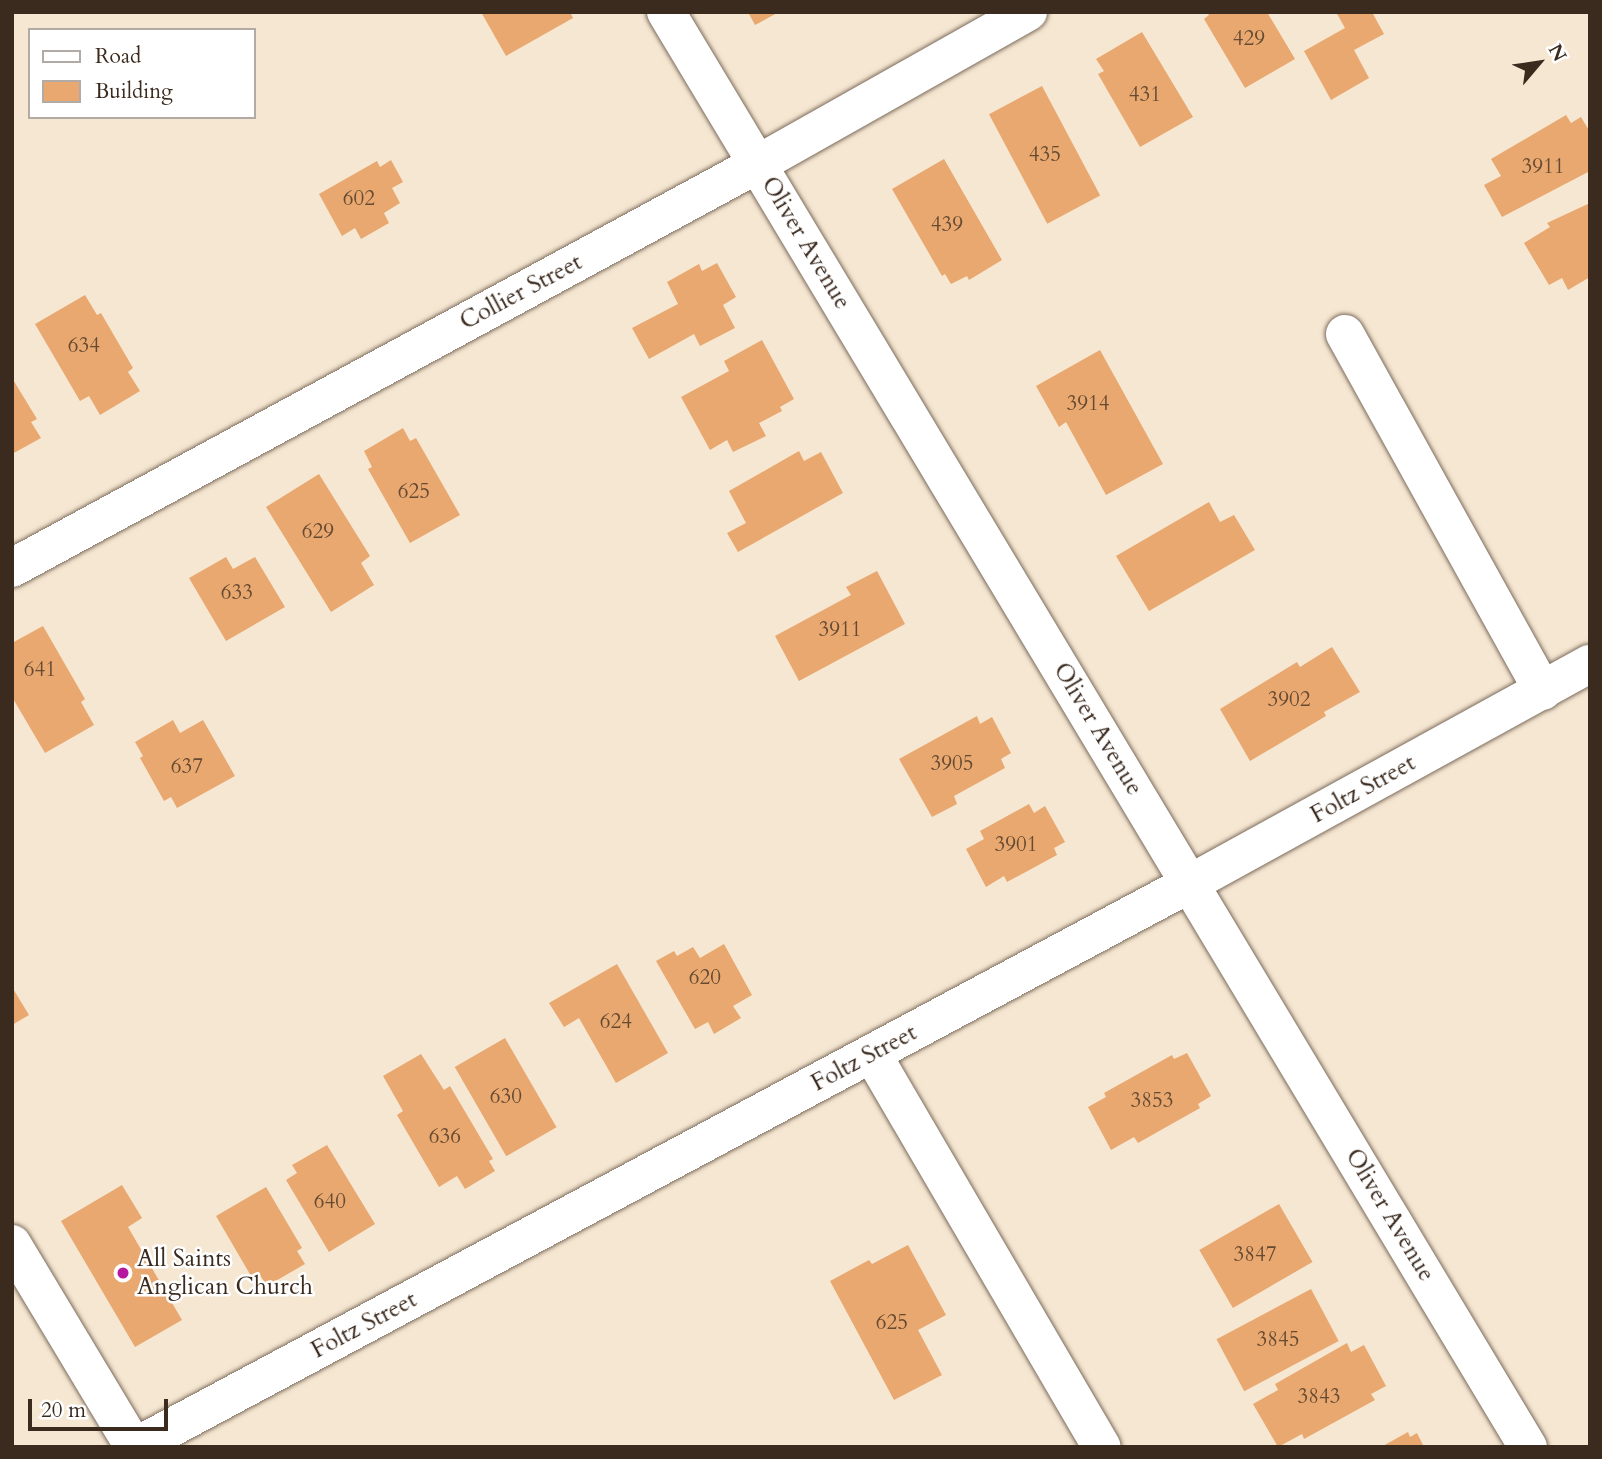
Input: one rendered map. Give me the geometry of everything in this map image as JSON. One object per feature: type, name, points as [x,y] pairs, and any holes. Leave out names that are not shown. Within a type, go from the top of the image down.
[{"type":"street","name":"Oliver Avenue","points":[[666,12],[1528,1447]]},
{"type":"street","name":"Collier Street","points":[[12,568],[758,163],[1028,12]]},
{"type":"street","points":[[1345,334],[1543,691]]},
{"type":"street","name":"Foltz Street","points":[[135,1447],[1191,883],[1590,664]]},
{"type":"street","points":[[872,1054],[1102,1447]]},
{"type":"street","points":[[12,1244],[135,1447]]},
{"type":"building","points":[[481,12],[570,12],[573,18],[506,56]]},
{"type":"building","points":[[748,12],[779,12],[755,25]]},
{"type":"building","points":[[1207,12],[1267,12],[1295,59],[1245,88],[1204,19],[1209,15]]},
{"type":"building","points":[[1336,12],[1372,12],[1384,34],[1354,50],[1369,78],[1331,100],[1304,51],[1345,28]]},
{"type":"building","points":[[1142,32],[1193,117],[1140,147],[1098,74],[1104,71],[1096,59]]},
{"type":"building","points":[[1042,86],[1100,195],[1047,224],[989,114]]},
{"type":"building","points":[[1566,115],[1571,123],[1581,117],[1590,132],[1590,171],[1502,217],[1484,185],[1501,176],[1491,159]]},
{"type":"building","points":[[944,159],[1002,260],[969,280],[967,276],[951,284],[945,274],[942,276],[892,189]]},
{"type":"building","points":[[391,160],[403,182],[392,188],[400,203],[384,213],[389,223],[361,239],[355,228],[342,236],[319,194],[377,161],[380,167]]},
{"type":"building","points":[[1590,203],[1590,277],[1568,290],[1562,278],[1549,285],[1524,243],[1550,227],[1547,223]]},
{"type":"building","points":[[717,263],[736,297],[723,305],[735,328],[700,346],[694,334],[649,359],[632,328],[678,304],[667,282],[699,264],[702,271]]},
{"type":"building","points":[[85,295],[97,315],[101,313],[133,368],[128,372],[140,391],[100,415],[89,396],[80,401],[35,324]]},
{"type":"building","points":[[762,340],[794,399],[780,407],[782,411],[759,423],[766,436],[733,452],[727,440],[710,450],[681,397],[729,371],[724,361]]},
{"type":"building","points":[[1100,350],[1163,464],[1106,495],[1066,422],[1059,427],[1036,386]]},
{"type":"building","points":[[12,378],[37,419],[31,422],[41,438],[12,454]]},
{"type":"building","points":[[403,428],[410,441],[416,438],[460,515],[410,543],[368,469],[372,467],[364,451]]},
{"type":"building","points":[[799,451],[804,461],[821,452],[843,493],[738,552],[727,533],[746,523],[729,491]]},
{"type":"building","points":[[319,474],[370,556],[361,563],[374,585],[331,612],[266,507]]},
{"type":"building","points":[[1209,502],[1220,522],[1234,515],[1255,550],[1149,611],[1116,556]]},
{"type":"building","points":[[226,557],[233,569],[255,557],[285,607],[226,641],[189,578]]},
{"type":"building","points":[[877,571],[905,624],[799,681],[775,636],[851,595],[846,587]]},
{"type":"building","points":[[43,626],[85,699],[81,702],[94,725],[45,753],[12,697],[12,643]]},
{"type":"building","points":[[1332,647],[1360,692],[1324,712],[1326,716],[1250,761],[1220,709],[1297,662],[1300,667]]},
{"type":"building","points":[[977,716],[980,724],[992,717],[1011,753],[1001,759],[1005,768],[954,796],[957,804],[932,817],[899,759]]},
{"type":"building","points":[[173,720],[180,733],[203,720],[235,776],[177,808],[171,797],[164,801],[140,758],[143,756],[135,742]]},
{"type":"building","points":[[1029,804],[1034,813],[1045,806],[1065,842],[1054,848],[1057,855],[1007,882],[1004,876],[986,887],[966,849],[984,839],[980,831]]},
{"type":"building","points":[[724,944],[752,995],[733,1006],[741,1018],[714,1034],[708,1022],[695,1029],[656,961],[674,951],[677,956],[693,947],[700,958]]},
{"type":"building","points":[[617,964],[668,1053],[616,1083],[579,1018],[564,1027],[549,1003]]},
{"type":"building","points":[[12,987],[29,1015],[12,1025]]},
{"type":"building","points":[[505,1038],[556,1127],[506,1156],[455,1067]]},
{"type":"building","points":[[1187,1053],[1211,1096],[1198,1104],[1200,1108],[1138,1143],[1134,1137],[1111,1150],[1088,1107],[1106,1097],[1104,1093],[1172,1055],[1174,1059]]},
{"type":"building","points":[[421,1054],[444,1090],[450,1086],[493,1159],[489,1161],[495,1171],[465,1189],[457,1176],[439,1187],[397,1115],[403,1111],[383,1076]]},
{"type":"building","points":[[327,1145],[375,1224],[329,1252],[286,1180],[297,1173],[292,1165]]},
{"type":"building","name":"All Saints Anglican Church","points":[[122,1185],[142,1218],[128,1227],[182,1320],[135,1347],[61,1221]]},
{"type":"building","points":[[266,1187],[302,1248],[297,1251],[305,1264],[267,1286],[258,1272],[251,1276],[216,1216]]},
{"type":"building","points":[[1279,1204],[1312,1262],[1233,1308],[1199,1250]]},
{"type":"building","points":[[908,1245],[946,1315],[918,1330],[942,1375],[894,1400],[830,1281],[869,1260],[872,1264]]},
{"type":"building","points":[[1311,1289],[1339,1341],[1244,1391],[1217,1339]]},
{"type":"building","points":[[1347,1343],[1351,1352],[1364,1345],[1386,1386],[1371,1394],[1375,1400],[1304,1439],[1302,1434],[1278,1447],[1253,1404],[1278,1390],[1275,1384]]},
{"type":"building","points":[[1408,1432],[1410,1437],[1417,1433],[1424,1447],[1381,1447]]},
{"type":"place","name":"All Saints Anglican Church","points":[[123,1273]]}]
